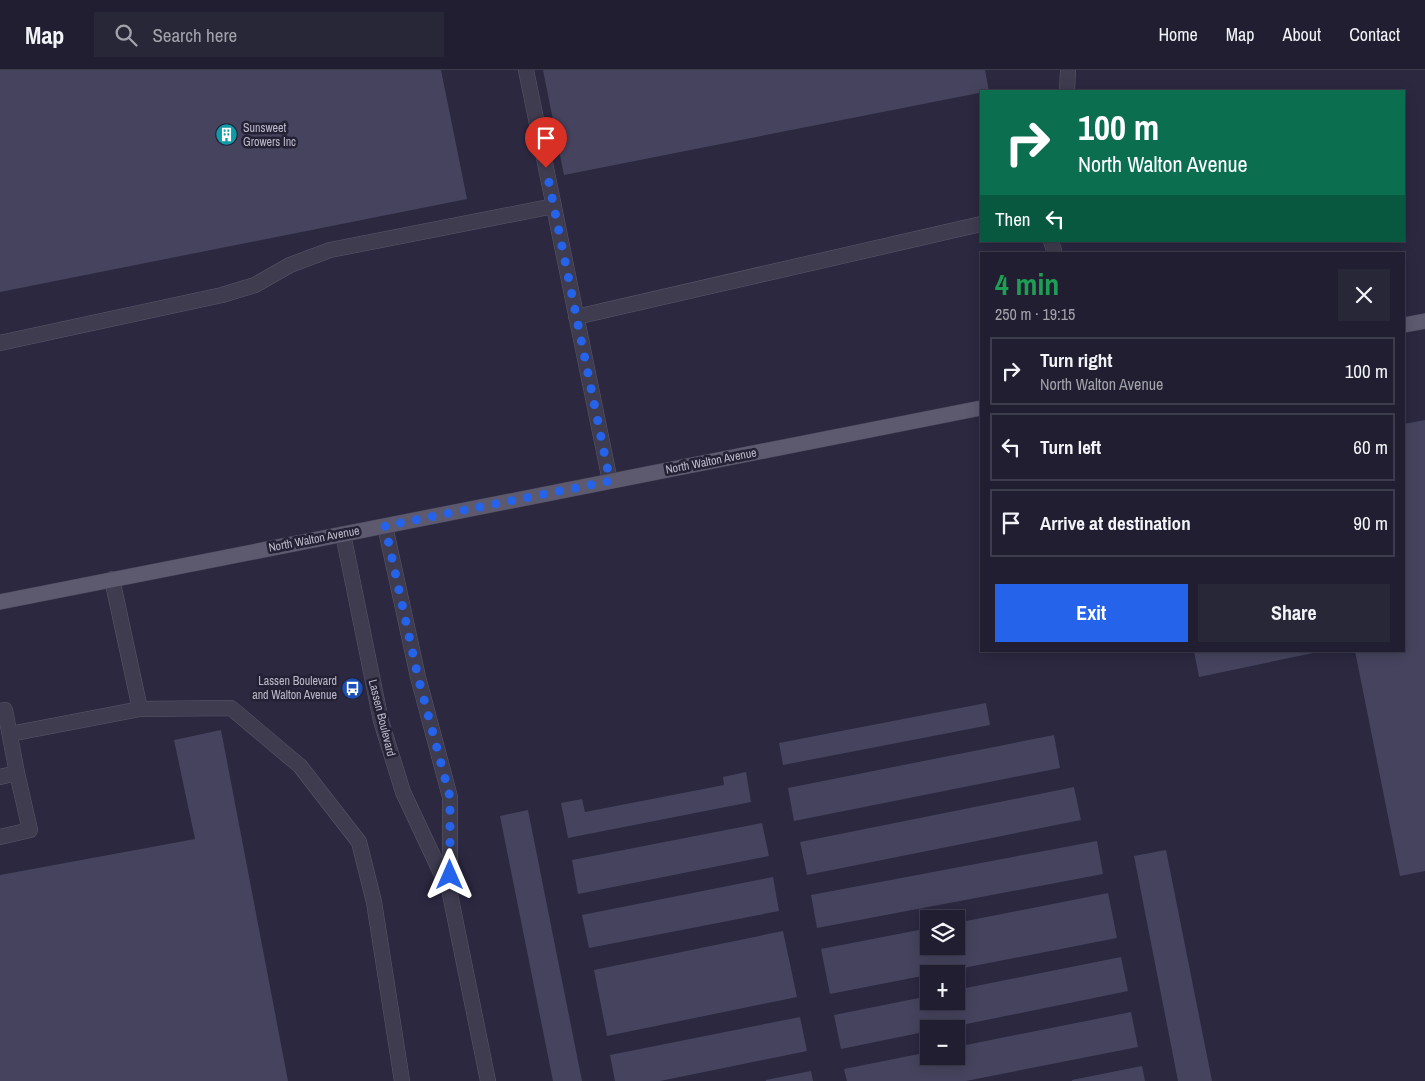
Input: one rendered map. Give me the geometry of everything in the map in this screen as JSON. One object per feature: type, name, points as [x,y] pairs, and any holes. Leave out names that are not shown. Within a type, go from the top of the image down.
[{"type":"main road","points":[[1405,325],[1425,321]]},
{"type":"main road","name":"North Walton Avenue","points":[[0,602],[980,408]]},
{"type":"street","points":[[526,70],[610,481]]},
{"type":"street","points":[[1067,90],[1068,70]]},
{"type":"street","points":[[0,343],[222,295],[255,285],[290,265],[330,250],[554,206]]},
{"type":"street","points":[[576,317],[980,224]]},
{"type":"street","name":"Lassen Boulevard","points":[[385,526],[418,677],[450,797],[450,894],[488,1081]]},
{"type":"street","name":"Lassen Boulevard","points":[[343,534],[381,721],[403,792],[450,894]]},
{"type":"street","points":[[112,580],[140,709]]},
{"type":"street","points":[[10,734],[140,709],[231,708],[300,766],[359,842],[374,902],[402,1081]]},
{"type":"street","points":[[0,837],[30,830],[10,734],[2,710]]},
{"type":"street","points":[[0,777],[17,773]]},
{"type":"building","name":"Sunsweet Growers Inc","points":[[0,70],[441,70],[467,199],[0,292]]},
{"type":"building","points":[[543,70],[985,70],[989,90],[980,90],[980,93],[564,175]]},
{"type":"building","points":[[1425,420],[1425,871],[1400,876],[1355,652],[1405,652],[1405,424]]},
{"type":"building","points":[[1194,652],[1318,652],[1199,677]]},
{"type":"building","points":[[986,703],[990,725],[783,765],[779,743]]},
{"type":"building","points":[[221,730],[288,1081],[0,1081],[0,875],[195,839],[174,740]]},
{"type":"building","points":[[1054,735],[1060,768],[794,821],[788,788]]},
{"type":"building","points":[[746,772],[751,802],[568,838],[561,803],[582,799],[585,812],[724,785],[723,777]]},
{"type":"building","points":[[1074,787],[1081,820],[807,875],[800,842]]},
{"type":"building","points":[[528,810],[582,1081],[553,1081],[500,816]]},
{"type":"building","points":[[762,823],[769,856],[578,894],[572,860]]},
{"type":"building","points":[[1097,841],[1103,874],[817,928],[811,895]]},
{"type":"building","points":[[1166,850],[1212,1081],[1178,1081],[1134,856]]},
{"type":"building","points":[[773,877],[779,911],[589,948],[582,915]]},
{"type":"building","points":[[1108,893],[1117,938],[965,968],[965,965],[920,965],[920,976],[830,994],[821,949],[920,930],[920,955],[965,955],[965,921]]},
{"type":"building","points":[[783,931],[797,997],[607,1036],[594,970]]},
{"type":"building","points":[[1121,957],[1128,991],[965,1024],[965,1020],[920,1020],[920,1033],[841,1049],[834,1015],[920,998],[920,1010],[965,1010],[965,988]]},
{"type":"building","points":[[1131,1012],[1138,1047],[966,1081],[847,1081],[844,1069],[920,1054],[920,1065],[965,1065],[965,1045]]},
{"type":"building","points":[[800,1017],[807,1051],[660,1081],[615,1081],[610,1055]]},
{"type":"building","points":[[1142,1066],[1145,1081],[1072,1081],[1072,1080]]},
{"type":"building","points":[[811,1071],[813,1081],[766,1081],[766,1080]]},
{"type":"place","name":"Sunsweet Growers Inc","points":[[227,135]]},
{"type":"place","name":"Lassen Boulevard and Walton Avenue","points":[[353,688]]},
{"type":"route","points":[[450,875],[450,797],[418,677],[385,526],[610,481],[546,168]]}]
